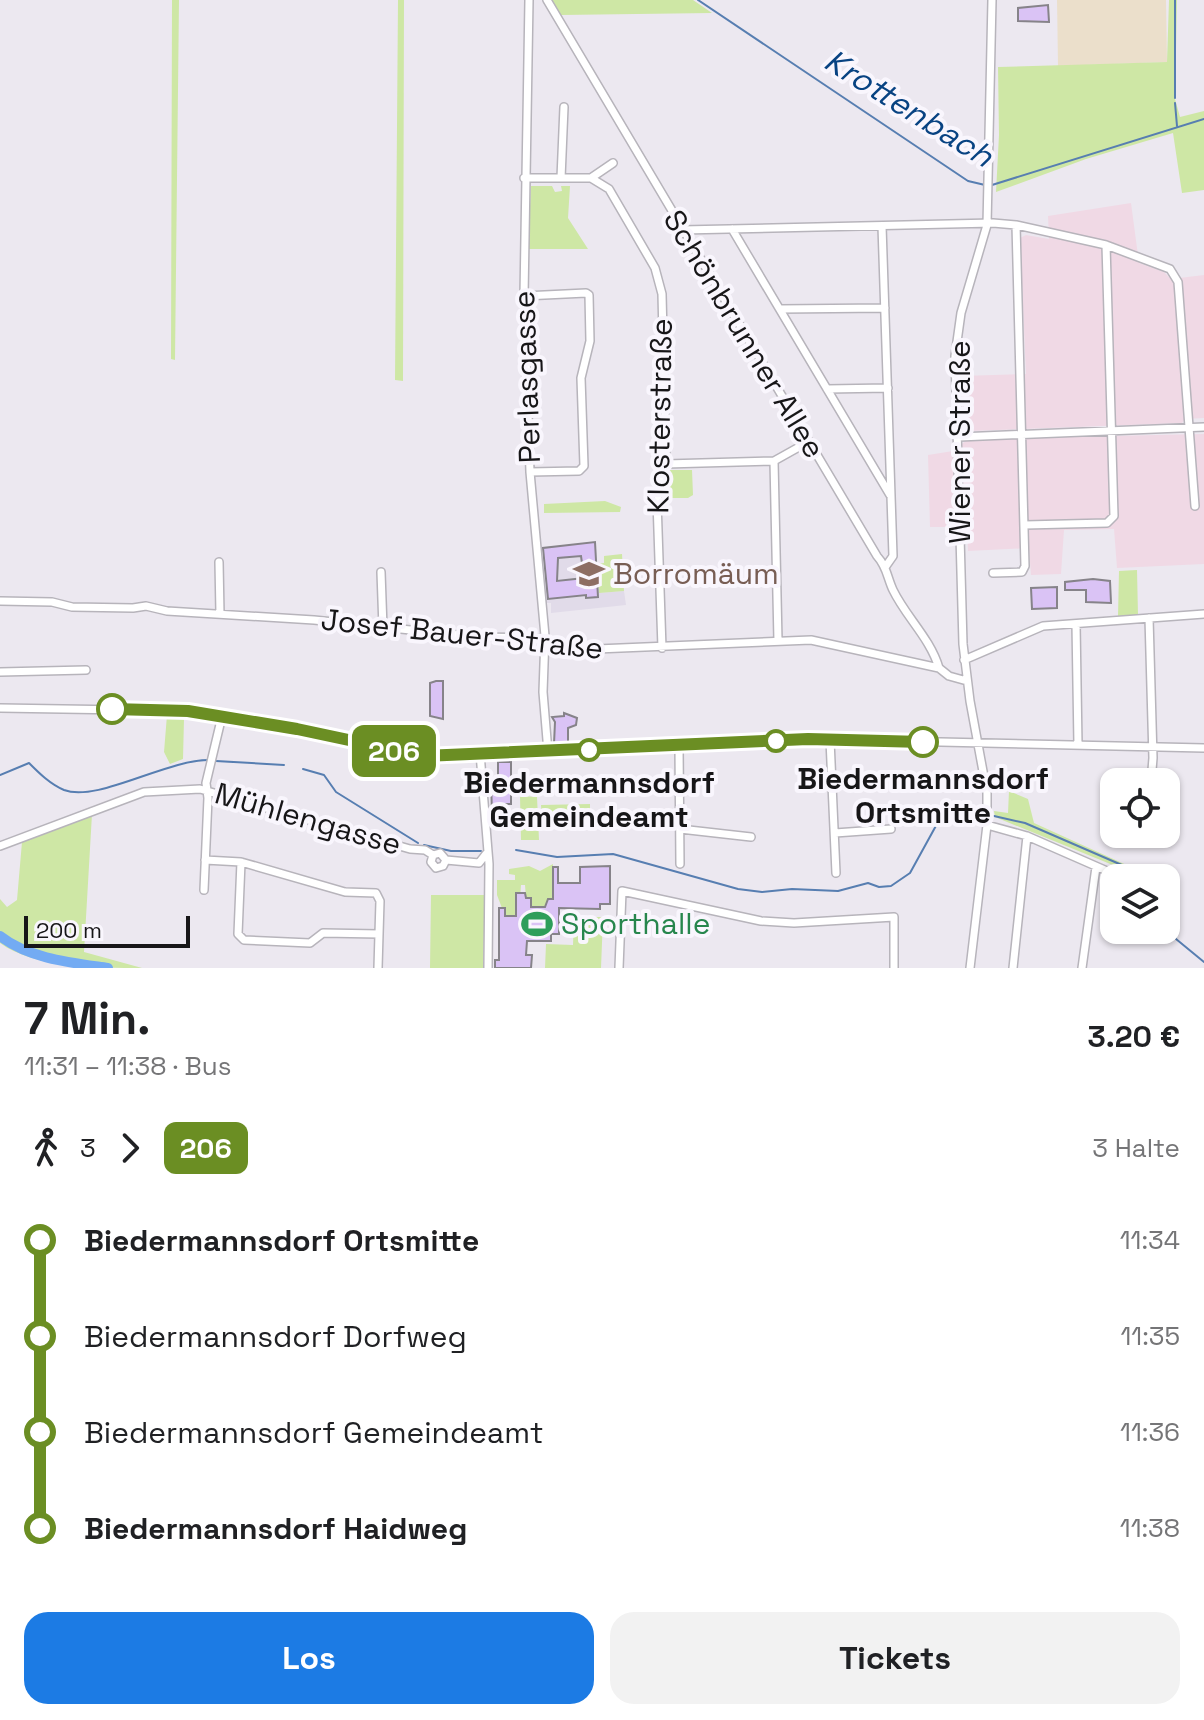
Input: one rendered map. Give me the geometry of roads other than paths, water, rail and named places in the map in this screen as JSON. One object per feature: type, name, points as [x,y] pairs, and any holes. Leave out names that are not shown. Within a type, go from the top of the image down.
[{"type":"street","name":"Perlasgasse","points":[[529,0],[524,296],[530,472],[545,640],[543,692],[548,752]]},
{"type":"street","name":"Schönbrunner Allee","points":[[547,0],[808,442],[886,566],[893,591],[935,654],[939,668]]},
{"type":"street","name":"Wiener Straße","points":[[970,968],[987,825],[987,793],[964,660],[957,342],[961,313],[987,225],[992,0]]},
{"type":"street","points":[[561,178],[564,107]]},
{"type":"street","points":[[524,178],[591,178],[613,163]]},
{"type":"street","name":"Klosterstraße","points":[[591,178],[609,189],[655,268],[662,294],[666,464],[657,501],[662,648]]},
{"type":"street","points":[[682,230],[1016,225],[1106,245],[1170,269],[1178,282],[1195,506]]},
{"type":"street","points":[[993,573],[1022,572],[1025,566],[1016,225]]},
{"type":"street","points":[[882,226],[893,556],[886,566]]},
{"type":"street","points":[[732,229],[891,496]]},
{"type":"street","points":[[1025,525],[1112,521],[1106,245]]},
{"type":"street","points":[[524,296],[589,295],[590,341],[581,378],[584,466],[579,471],[530,472]]},
{"type":"street","points":[[780,309],[885,308]]},
{"type":"street","points":[[827,389],[888,388]]},
{"type":"street","points":[[959,437],[1204,427]]},
{"type":"street","points":[[666,464],[774,461],[808,442]]},
{"type":"street","points":[[774,461],[778,641]]},
{"type":"street","points":[[219,562],[220,614]]},
{"type":"street","points":[[381,572],[383,628]]},
{"type":"street","name":"Josef Bauer-Straße","points":[[0,601],[46,602],[72,607],[150,606],[167,611],[545,640],[573,650],[811,640],[939,668],[949,676],[967,681]]},
{"type":"street","points":[[964,660],[1043,626],[1204,614]]},
{"type":"street","points":[[1149,618],[1151,768]]},
{"type":"street","points":[[1076,624],[1078,745]]},
{"type":"street","points":[[0,672],[86,670]]},
{"type":"street","points":[[0,708],[188,711],[321,733],[407,754],[548,752],[830,740],[1204,748]]},
{"type":"street","points":[[204,890],[211,760],[222,716]]},
{"type":"street","points":[[830,740],[836,873]]},
{"type":"street","points":[[679,747],[680,864]]},
{"type":"street","points":[[480,753],[489,864],[488,968]]},
{"type":"street","name":"Mühlengasse","points":[[0,846],[144,792],[208,791],[410,849],[425,850],[433,855],[431,862],[436,868],[443,866],[446,860],[479,863],[486,852]]},
{"type":"street","points":[[987,825],[1027,836],[1100,869]]},
{"type":"street","points":[[680,829],[751,837]]},
{"type":"street","points":[[835,833],[891,829]]},
{"type":"street","points":[[1013,968],[1027,836]]},
{"type":"street","points":[[205,860],[241,862],[345,892],[378,894],[378,968]]},
{"type":"street","points":[[241,862],[238,934],[244,940],[310,943],[323,933],[379,934]]},
{"type":"street","points":[[1082,968],[1096,867]]},
{"type":"street","points":[[619,968],[622,891],[761,921],[794,923],[894,917],[894,968]]},
{"type":"waterway","name":"Krottenbach","points":[[698,0],[968,181],[985,185]]},
{"type":"waterway","points":[[1175,0],[1175,98]]},
{"type":"waterway","points":[[1175,103],[1177,126]]},
{"type":"waterway","name":"Krottenbach","points":[[992,185],[1204,119]]},
{"type":"waterway","points":[[0,775],[29,763],[64,790],[95,791],[174,766],[210,760]]},
{"type":"waterway","points":[[216,761],[284,765]]},
{"type":"waterway","points":[[303,769],[324,775],[336,792],[418,843]]},
{"type":"waterway","points":[[516,850],[557,857],[613,854],[738,889],[762,892],[792,889],[838,891],[868,883],[879,887],[891,886],[910,873],[943,813]]},
{"type":"waterway","points":[[994,816],[1025,823],[1119,864]]},
{"type":"waterway","points":[[424,845],[451,851],[481,851]]},
{"type":"waterway","points":[[0,936],[38,955],[108,968]]},
{"type":"waterway","points":[[1180,942],[1204,962]]},
{"type":"place","name":"Borromäum","points":[[589,574]]},
{"type":"place","name":"Biedermannsdorf Ortsmitte","points":[[923,742]]},
{"type":"place","name":"Biedermannsdorf Gemeindeamt","points":[[589,750]]},
{"type":"place","name":"Sporthalle","points":[[537,924]]}]
